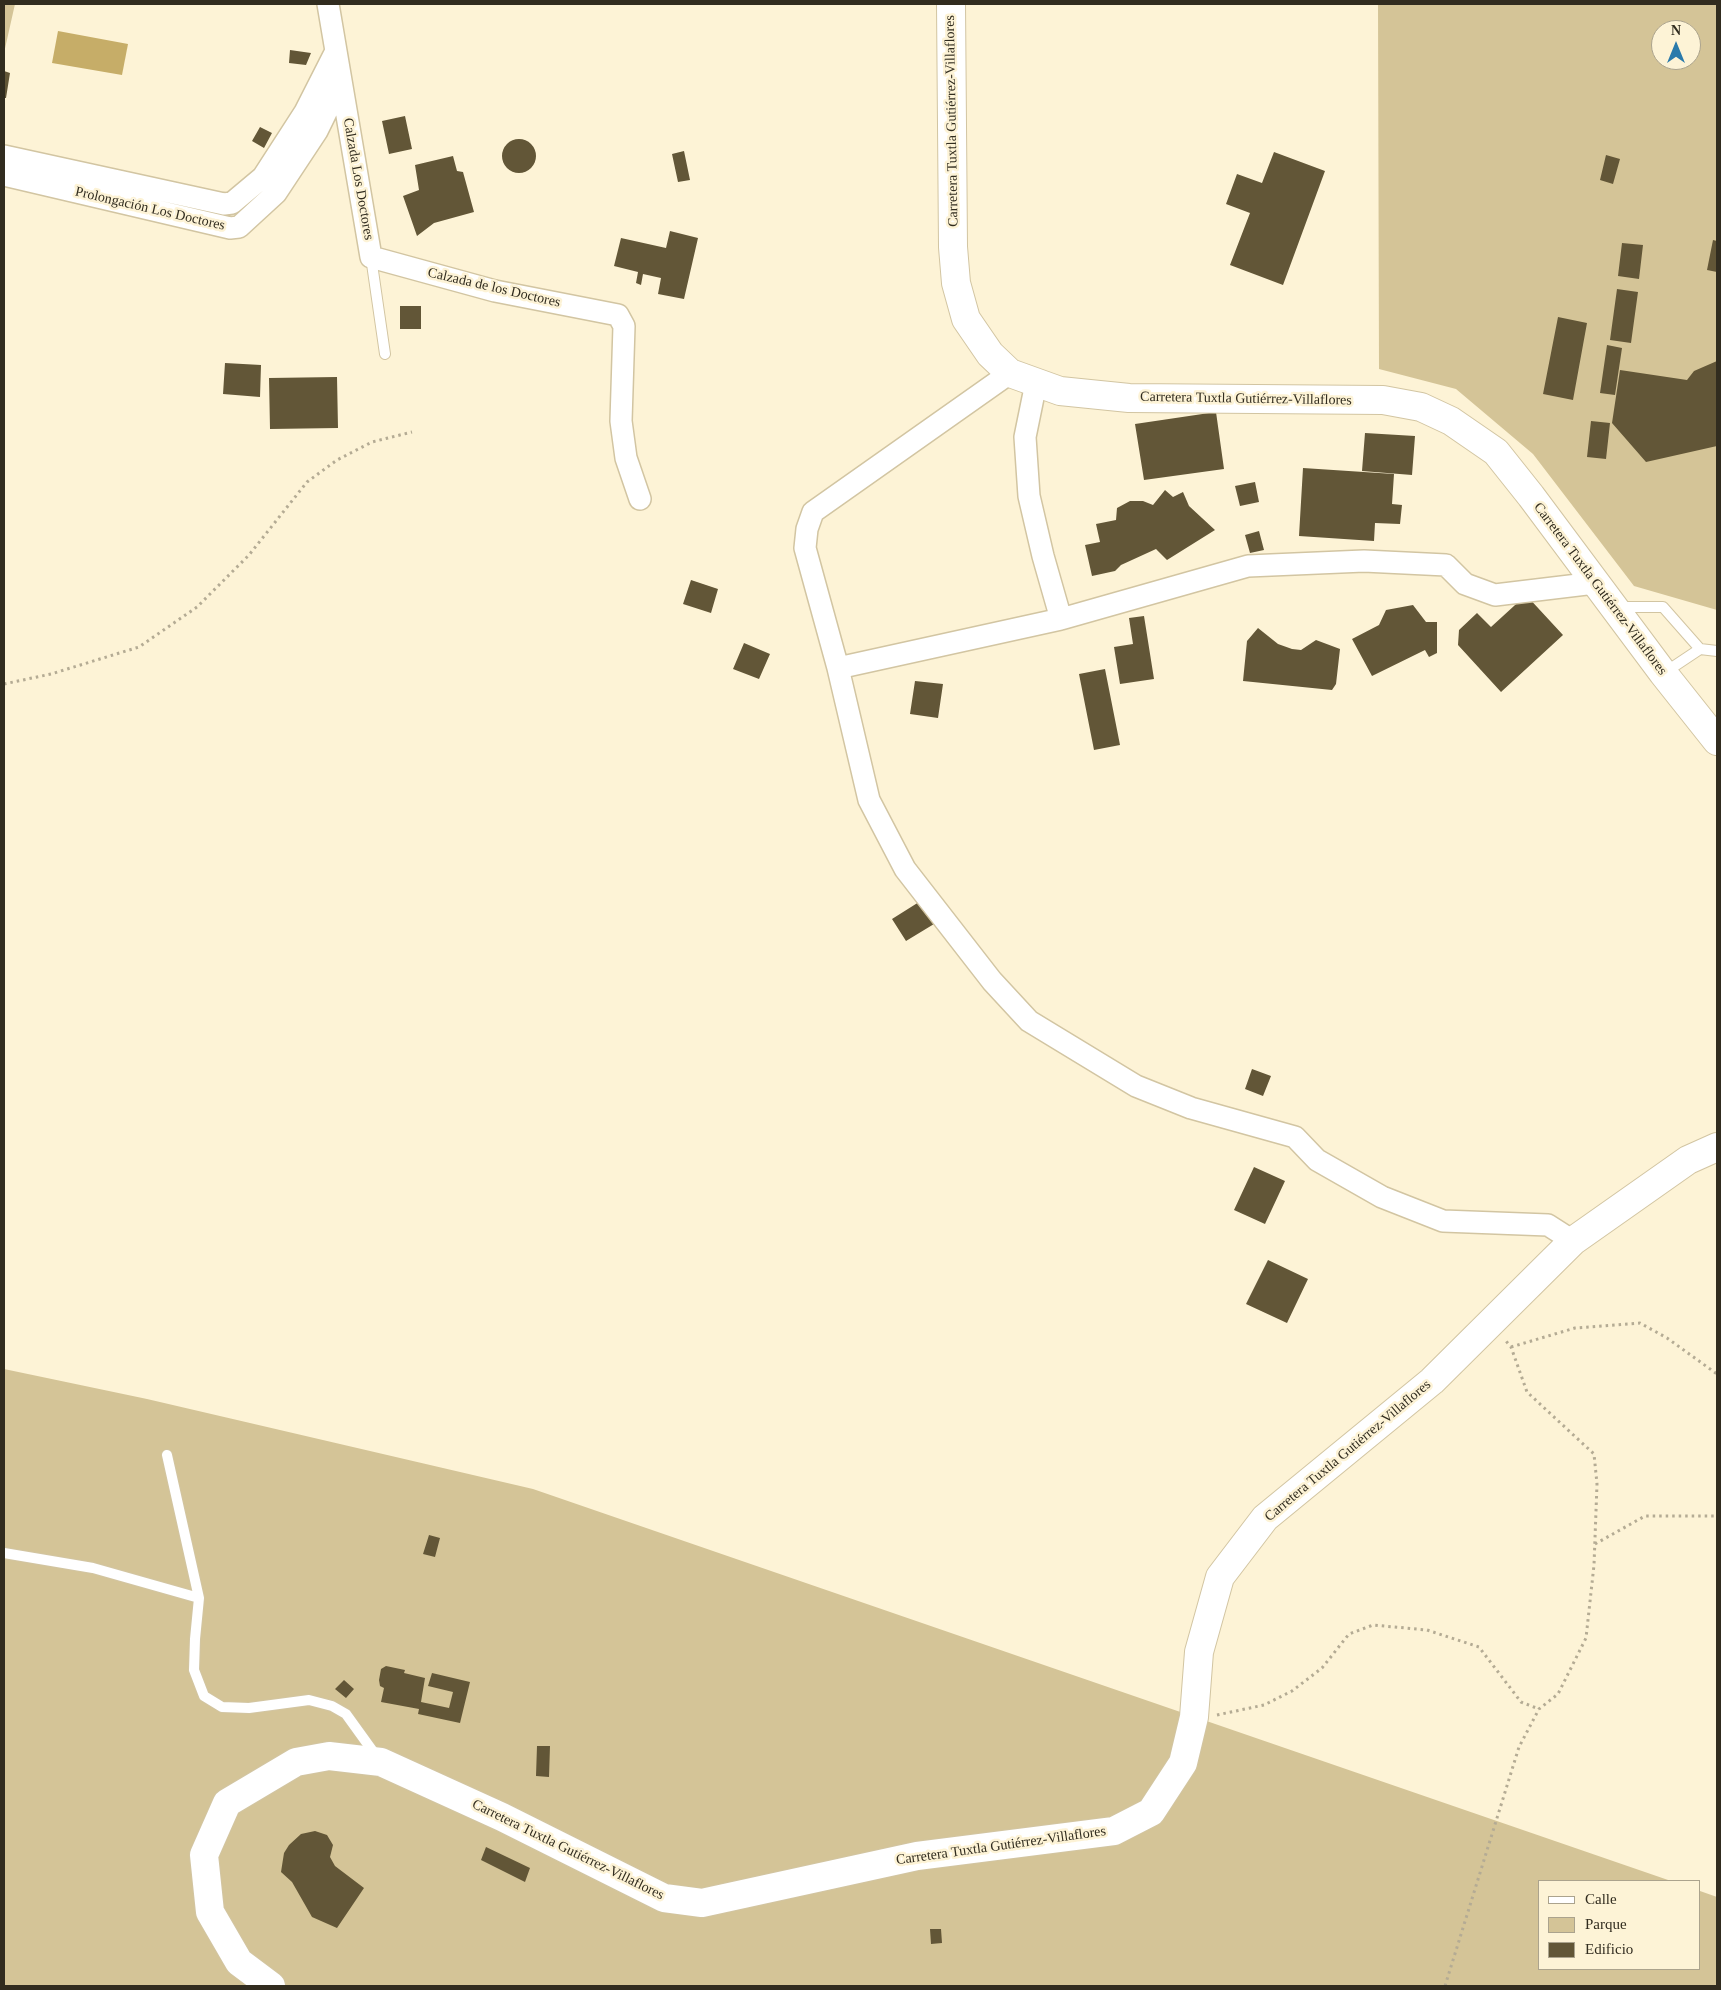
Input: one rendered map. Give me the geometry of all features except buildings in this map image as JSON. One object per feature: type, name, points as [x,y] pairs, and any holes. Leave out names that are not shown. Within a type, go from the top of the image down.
[{"type":"main road","name":"Carretera Tuxtla Gutiérrez-Villaflores","points":[[951,4],[953,246],[956,283],[966,319],[990,354],[1010,373],[1060,391],[1107,396],[1383,400],[1421,407],[1451,422],[1496,452],[1663,673],[1717,741]]},
{"type":"main road","name":"Carretera Tuxtla Gutiérrez-Villaflores","points":[[272,1986],[239,1962],[210,1912],[204,1855],[227,1803],[296,1762],[329,1756],[381,1762],[502,1818],[664,1898],[702,1903],[917,1856],[1114,1831],[1150,1812],[1183,1763],[1194,1717],[1199,1652],[1220,1578],[1265,1518],[1432,1381],[1573,1241],[1688,1160],[1717,1147]]},
{"type":"street","name":"Calzada Los Doctores","points":[[328,4],[371,258]]},
{"type":"street","name":"Prolongación Los Doctores","points":[[4,156],[224,204],[232,203],[269,185],[336,51]]},
{"type":"street","name":"Prolongación Los Doctores","points":[[4,175],[230,228],[239,227],[269,185],[317,131],[342,82]]},
{"type":"street","name":"Calzada de los Doctores","points":[[371,258],[496,291],[618,316],[624,326],[621,421],[626,458],[640,500]]},
{"type":"street","points":[[1010,373],[813,512],[807,529],[805,548],[838,668],[869,800],[905,869],[992,981],[1029,1021],[1136,1086],[1200,1111],[1295,1137],[1317,1160],[1390,1201],[1443,1222],[1548,1225],[1573,1241]]},
{"type":"street","points":[[1036,383],[1025,437],[1029,496],[1042,556],[1060,619]]},
{"type":"street","points":[[838,668],[1060,619],[1248,566],[1364,561],[1446,566],[1465,584],[1495,596],[1595,583]]},
{"type":"lane","name":"Calzada Los Doctores","points":[[371,258],[385,354]]},
{"type":"lane","points":[[1614,607],[1664,607],[1700,649]]},
{"type":"lane","points":[[1663,673],[1700,649],[1717,651]]},
{"type":"lane","points":[[167,1455],[199,1598],[194,1670],[204,1696],[222,1707],[249,1708],[309,1700],[332,1706],[346,1714],[381,1762]]},
{"type":"lane","points":[[4,1553],[93,1568],[199,1598]]},
{"type":"path","points":[[4,684],[51,674],[139,647],[198,607],[249,554],[307,482],[337,460],[372,442],[412,432]]},
{"type":"path","points":[[1445,1986],[1519,1747],[1539,1709],[1558,1694],[1586,1638],[1595,1544],[1597,1484],[1594,1454],[1528,1392],[1511,1347],[1492,1322]]},
{"type":"path","points":[[1511,1347],[1575,1328],[1640,1323],[1667,1338],[1717,1374]]},
{"type":"path","points":[[1595,1544],[1644,1516],[1717,1516]]},
{"type":"path","points":[[1194,1717],[1230,1713],[1264,1705],[1292,1691],[1322,1668],[1349,1634],[1373,1626],[1426,1630],[1479,1647],[1521,1702],[1539,1709]]},
{"type":"green space","points":[[4,4],[15,4],[4,53]]},
{"type":"green space","points":[[1378,4],[1717,4],[1717,610],[1634,586],[1533,454],[1456,389],[1379,369]]},
{"type":"green space","points":[[4,1369],[147,1399],[533,1489],[1668,1880],[1538,1880],[1538,1970],[1701,1970],[1701,1891],[1717,1897],[1717,1986],[4,1986]]},
{"type":"shaded area","points":[[58,31],[128,44],[122,75],[52,63]]}]
